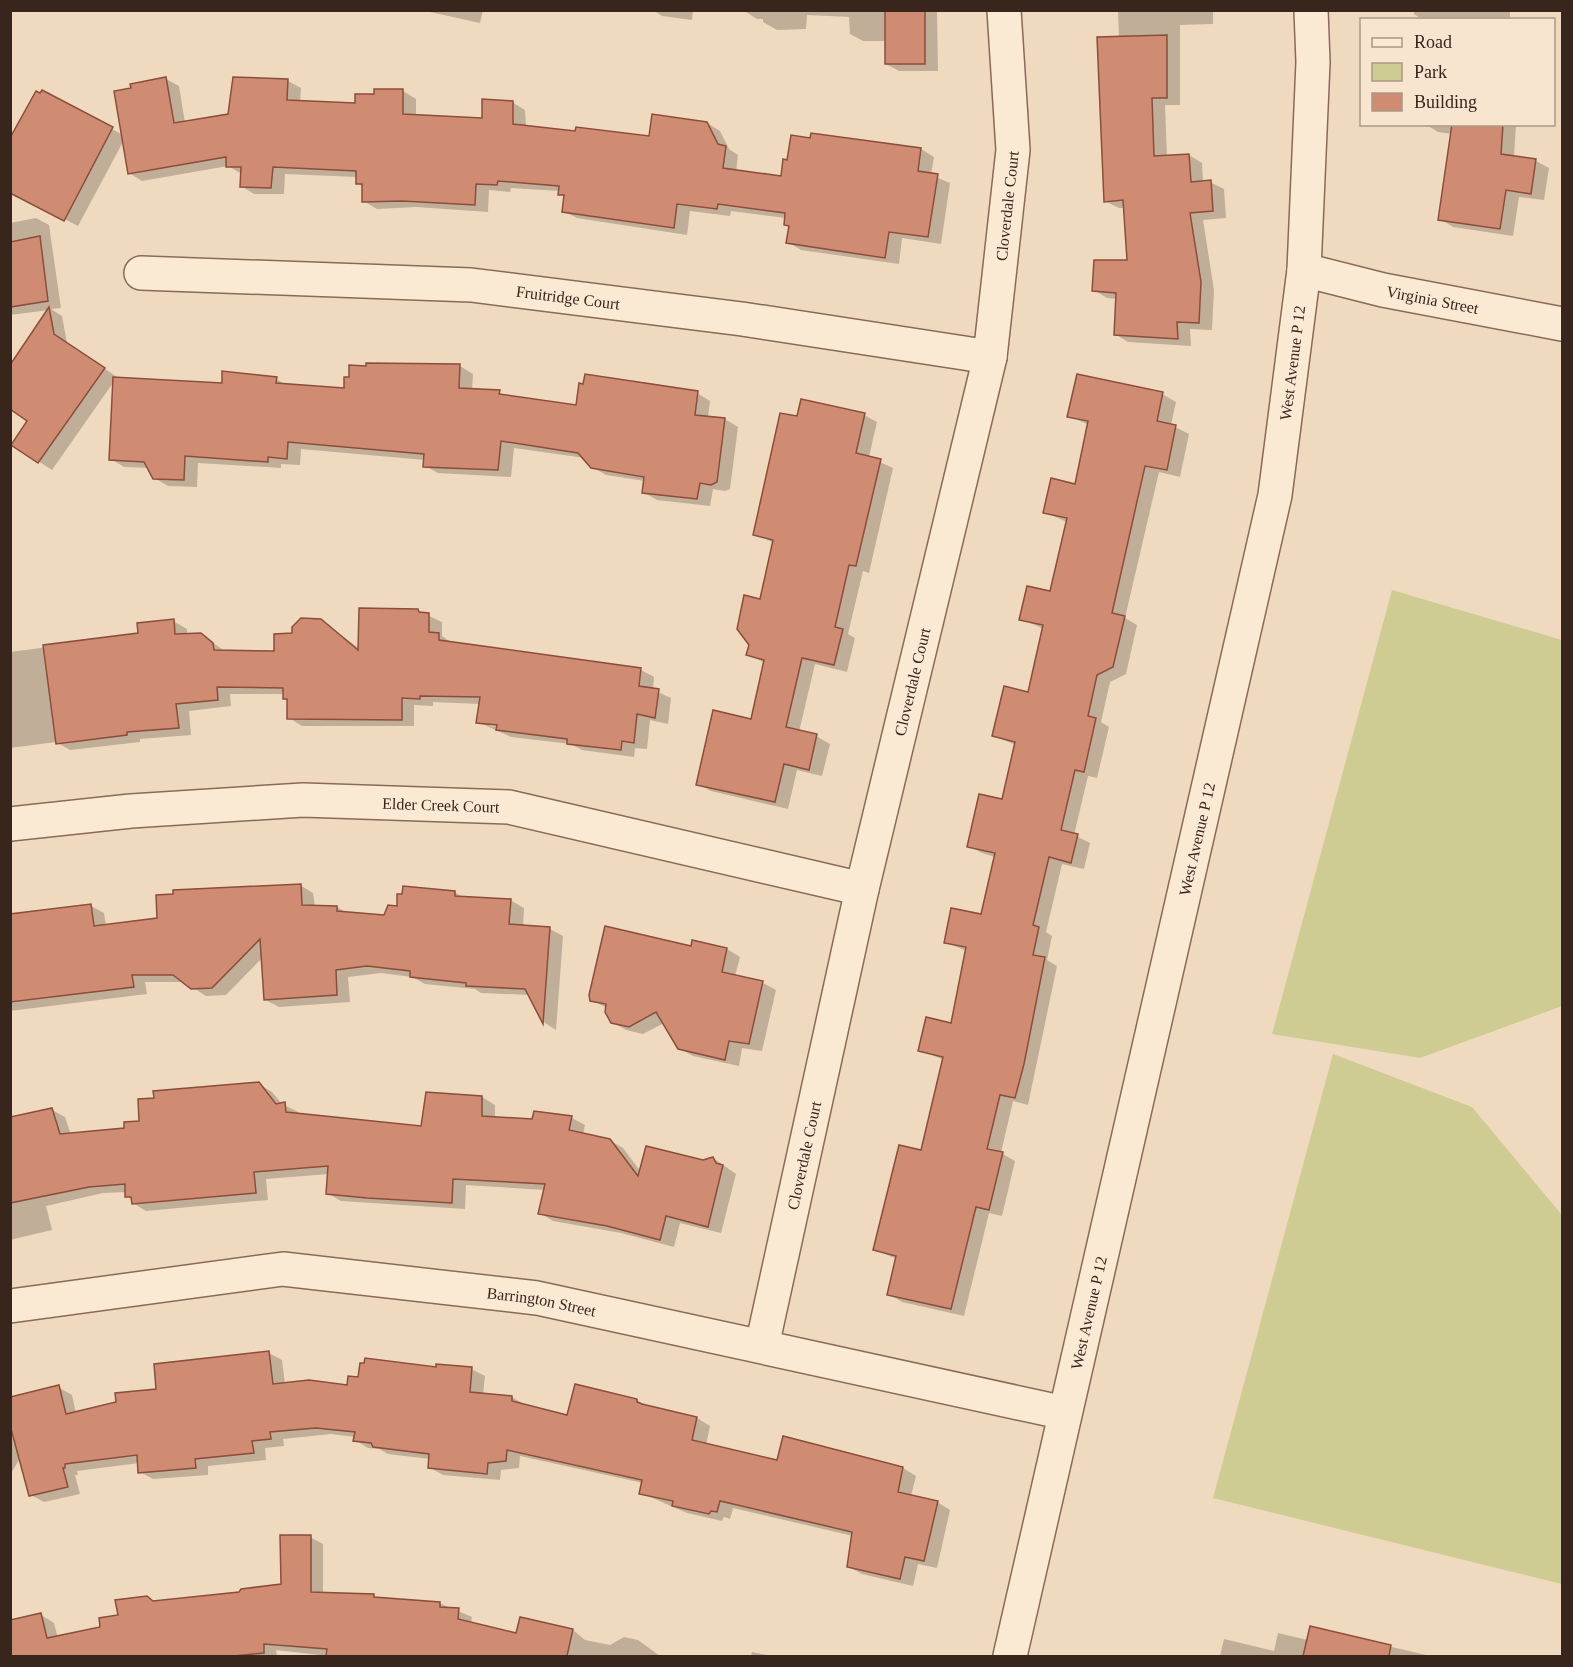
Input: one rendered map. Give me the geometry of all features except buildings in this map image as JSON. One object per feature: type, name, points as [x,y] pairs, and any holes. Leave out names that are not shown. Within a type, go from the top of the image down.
[{"type":"street","name":"Cloverdale Court","points":[[762,1346],[862,889],[990,357],[1013,150],[1004,10]]},
{"type":"street","name":"West Avenue P 12","points":[[1010,1656],[1275,495],[1305,270],[1313,62],[1311,10]]},
{"type":"street","name":"Virginia Street","points":[[1305,270],[1383,290],[1563,324]]},
{"type":"street","name":"Fruitridge Court","points":[[141,273],[471,285],[742,319],[990,357]]},
{"type":"street","name":"Elder Creek Court","points":[[10,824],[131,811],[303,800],[509,807],[862,889]]},
{"type":"street","name":"Barrington Street","points":[[10,1306],[283,1269],[537,1298],[1065,1413]]},
{"type":"green space","points":[[1392,590],[1562,640],[1562,1006],[1420,1058],[1272,1034]]},
{"type":"green space","points":[[1333,1054],[1472,1107],[1562,1215],[1562,1584],[1213,1498]]}]
